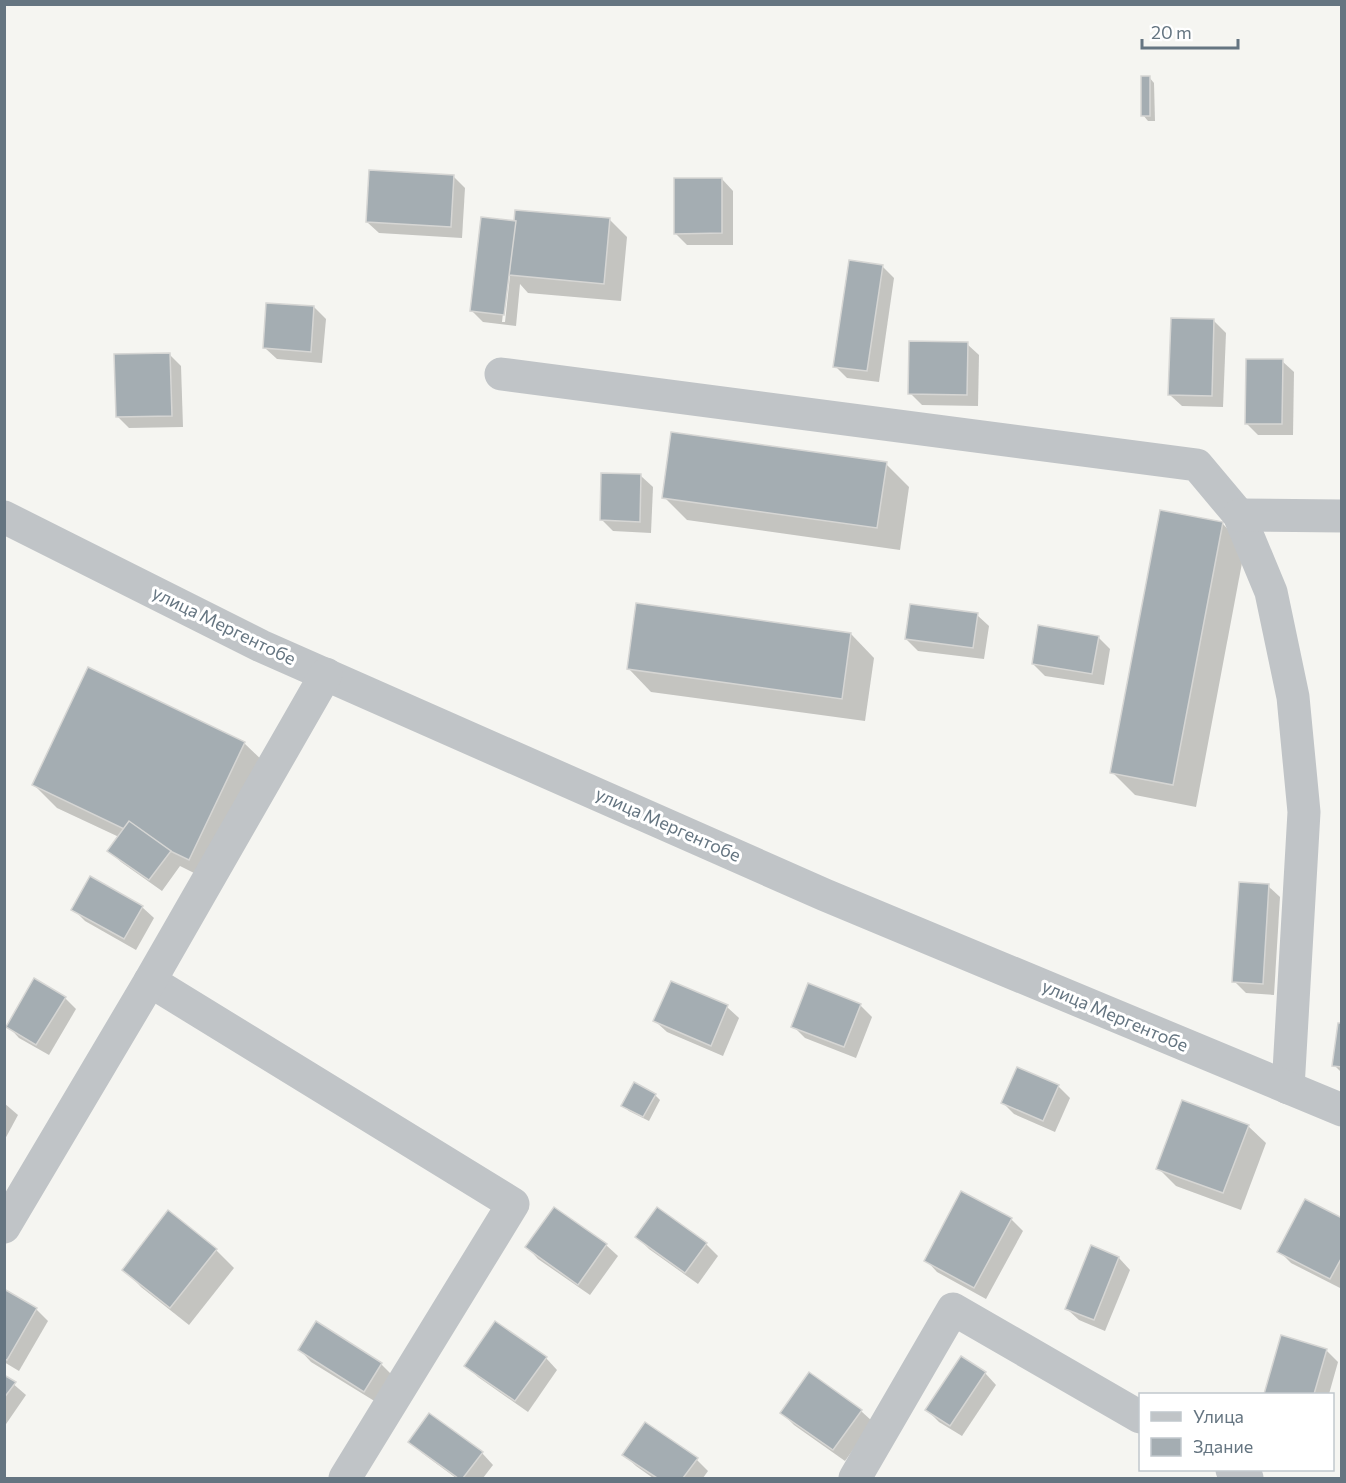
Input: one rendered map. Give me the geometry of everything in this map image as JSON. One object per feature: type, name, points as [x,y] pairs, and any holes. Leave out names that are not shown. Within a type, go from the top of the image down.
[{"type":"street","points":[[501,374],[1197,465],[1239,515],[1271,592],[1293,697],[1304,812],[1288,1088]]},
{"type":"street","points":[[1239,515],[1341,516]]},
{"type":"street","name":"улица Мергентобе","points":[[4,517],[261,646],[825,895],[1341,1110]]},
{"type":"street","points":[[4,1227],[150,981],[326,674]]},
{"type":"street","points":[[150,981],[513,1204],[345,1479]]},
{"type":"street","points":[[855,1479],[953,1309],[1139,1416]]},
{"type":"street","points":[[1234,1471],[1247,1479]]},
{"type":"building","points":[[1141,76],[1150,76],[1150,116],[1141,116]]},
{"type":"building","points":[[369,170],[454,175],[451,227],[366,222]]},
{"type":"building","points":[[674,178],[722,178],[722,233],[674,234]]},
{"type":"building","points":[[515,210],[610,218],[604,284],[509,275]]},
{"type":"building","points":[[481,217],[516,221],[504,315],[470,311]]},
{"type":"building","points":[[849,260],[883,265],[867,371],[833,367]]},
{"type":"building","points":[[266,303],[314,306],[311,352],[263,348]]},
{"type":"building","points":[[1171,318],[1214,319],[1212,396],[1168,395]]},
{"type":"building","points":[[909,341],[968,342],[967,395],[908,394]]},
{"type":"building","points":[[170,353],[172,416],[116,417],[114,354]]},
{"type":"building","points":[[1246,359],[1283,359],[1282,424],[1245,424]]},
{"type":"building","points":[[671,432],[887,462],[877,528],[662,498]]},
{"type":"building","points":[[601,473],[641,474],[640,522],[600,520]]},
{"type":"building","points":[[1160,510],[1223,522],[1173,785],[1110,773]]},
{"type":"building","points":[[636,603],[851,633],[842,699],[627,669]]},
{"type":"building","points":[[910,604],[978,613],[973,648],[905,639]]},
{"type":"building","points":[[1038,625],[1099,636],[1092,674],[1032,664]]},
{"type":"building","points":[[88,667],[245,742],[189,860],[32,785]]},
{"type":"building","points":[[129,821],[171,851],[149,880],[107,851]]},
{"type":"building","points":[[90,876],[143,906],[124,939],[71,910]]},
{"type":"building","points":[[1239,882],[1269,884],[1263,984],[1232,982]]},
{"type":"building","points":[[34,978],[66,997],[36,1045],[6,1027]]},
{"type":"building","points":[[671,981],[728,1005],[711,1046],[653,1021]]},
{"type":"building","points":[[808,983],[861,1004],[844,1047],[791,1027]]},
{"type":"building","points":[[1338,1023],[1342,1023],[1342,1067],[1332,1066]]},
{"type":"building","points":[[1017,1067],[1059,1085],[1043,1121],[1001,1103]]},
{"type":"building","points":[[634,1082],[656,1094],[643,1117],[621,1106]]},
{"type":"building","points":[[1182,1100],[1249,1125],[1223,1193],[1156,1169]]},
{"type":"building","points":[[961,1191],[1012,1218],[974,1288],[924,1261]]},
{"type":"building","points":[[1305,1199],[1342,1218],[1342,1257],[1330,1279],[1277,1252]]},
{"type":"building","points":[[554,1207],[607,1244],[578,1285],[525,1247]]},
{"type":"building","points":[[657,1207],[707,1243],[685,1273],[635,1237]]},
{"type":"building","points":[[168,1210],[217,1249],[170,1308],[122,1270]]},
{"type":"building","points":[[1091,1245],[1119,1257],[1094,1320],[1065,1309]]},
{"type":"building","points":[[4,1289],[37,1308],[7,1360],[4,1359]]},
{"type":"building","points":[[316,1321],[382,1363],[364,1392],[298,1350]]},
{"type":"building","points":[[495,1321],[547,1357],[515,1401],[464,1366]]},
{"type":"building","points":[[1281,1335],[1327,1349],[1314,1393],[1264,1393]]},
{"type":"building","points":[[961,1356],[986,1372],[950,1426],[925,1410]]},
{"type":"building","points":[[809,1372],[862,1410],[833,1450],[780,1413]]},
{"type":"building","points":[[4,1375],[16,1382],[4,1398]]},
{"type":"building","points":[[429,1413],[483,1452],[463,1478],[458,1478],[408,1442]]},
{"type":"building","points":[[645,1422],[698,1458],[683,1478],[657,1478],[622,1455]]}]
